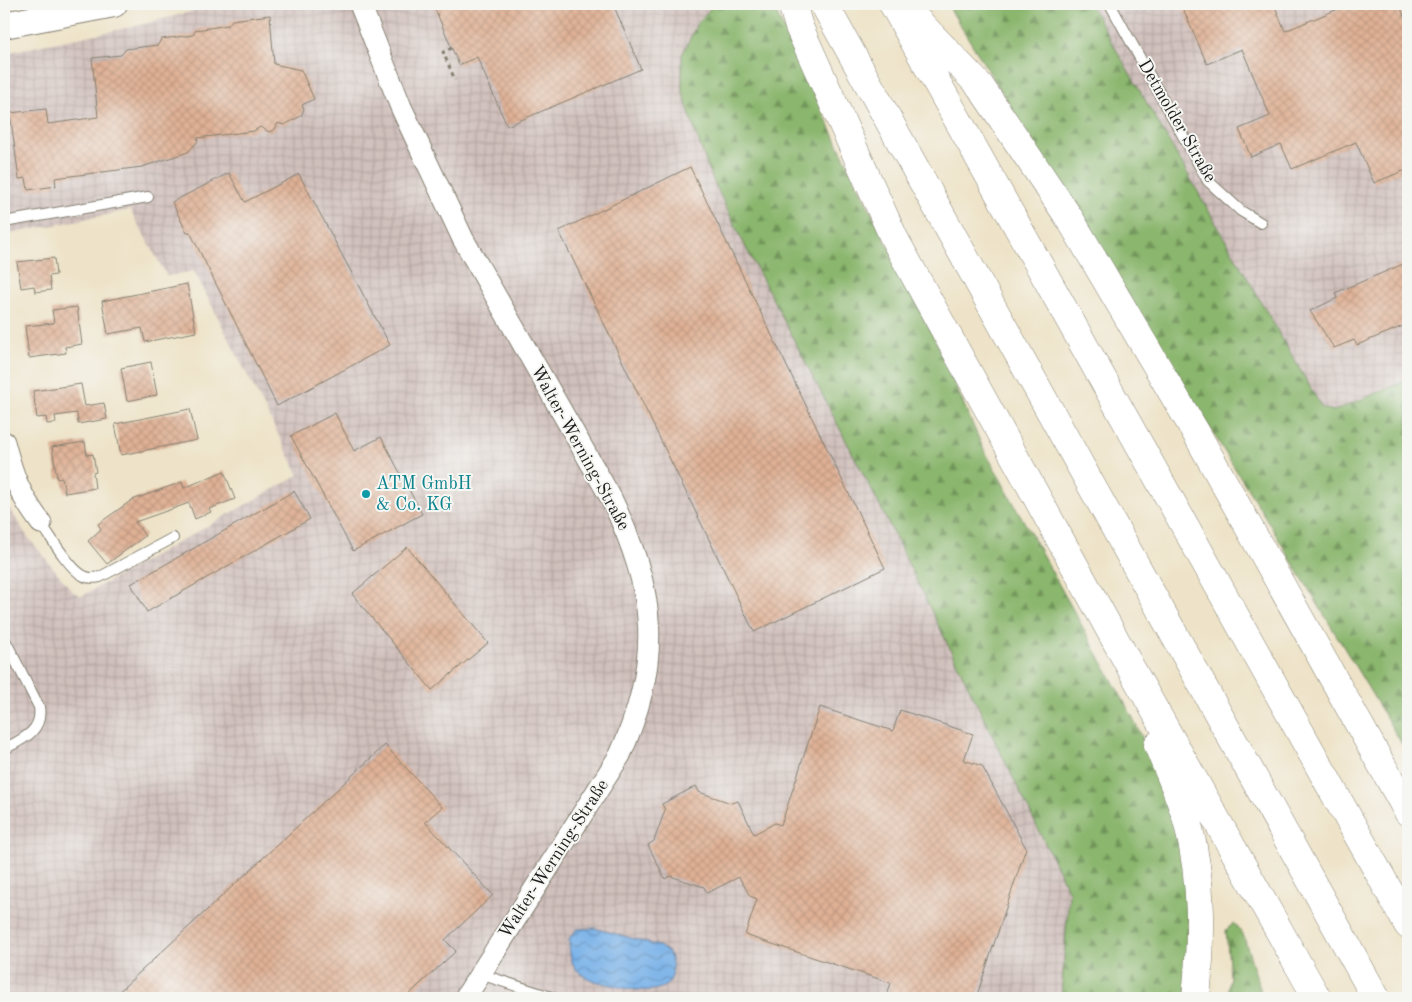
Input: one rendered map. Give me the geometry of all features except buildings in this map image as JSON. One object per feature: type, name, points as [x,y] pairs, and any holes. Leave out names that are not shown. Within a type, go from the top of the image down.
[{"type":"highway","points":[[792,4],[799,27],[894,238],[1132,670],[1317,998]]},
{"type":"highway","points":[[824,4],[1376,998]]},
{"type":"highway","points":[[893,4],[1408,925]]},
{"type":"highway","points":[[901,4],[980,86],[1070,219],[1195,431],[1408,812]]},
{"type":"highway","points":[[1132,670],[1188,822],[1200,890],[1202,940],[1196,998]]},
{"type":"highway","points":[[1381,762],[1408,794]]},
{"type":"street","points":[[4,25],[114,4]]},
{"type":"street","name":"Walter-Werning-Straße","points":[[360,4],[401,107],[463,239],[611,498],[634,548],[646,596],[648,622],[646,678],[626,740],[604,780],[465,998]]},
{"type":"street","points":[[4,442],[14,481],[26,503],[41,522]]},
{"type":"lane","name":"Detmolder Straße","points":[[1110,4],[1208,181],[1236,206],[1261,222]]},
{"type":"lane","points":[[4,222],[148,197]]},
{"type":"lane","points":[[41,522],[72,566],[83,576],[91,578],[100,576],[173,538]]},
{"type":"lane","points":[[4,638],[39,707],[41,718],[34,729],[24,738],[4,749]]},
{"type":"lane","points":[[480,974],[554,998]]},
{"type":"path","points":[[452,48],[443,52],[455,80]]},
{"type":"shaded area","points":[[220,4],[714,4],[697,24],[682,55],[682,90],[696,134],[712,178],[742,240],[882,510],[1069,892],[1061,998],[4,998],[4,500],[27,536],[73,592],[82,596],[299,475],[194,271],[167,276],[130,210],[4,235],[4,53],[136,26]]},
{"type":"shaded area","points":[[1090,4],[1408,4],[1408,380],[1334,411],[1322,409]]},
{"type":"green space","points":[[714,4],[772,4],[845,159],[939,348],[982,446],[1132,716],[1151,757],[1167,799],[1184,865],[1189,914],[1186,998],[1061,998],[1069,892],[882,510],[742,240],[712,178],[696,134],[682,90],[682,55],[697,24]]},
{"type":"green space","points":[[947,4],[1090,4],[1322,408],[1334,411],[1408,380],[1408,754],[1267,520]]},
{"type":"green space","points":[[1234,923],[1243,934],[1263,998],[1227,998],[1230,976],[1226,930]]},
{"type":"water","points":[[595,928],[659,946],[669,952],[673,967],[672,977],[667,984],[659,989],[638,990],[599,982],[584,976],[576,969],[571,959],[569,939],[577,929]]},
{"type":"place","name":"ATM GmbH & Co. KG","points":[[366,494]]}]
